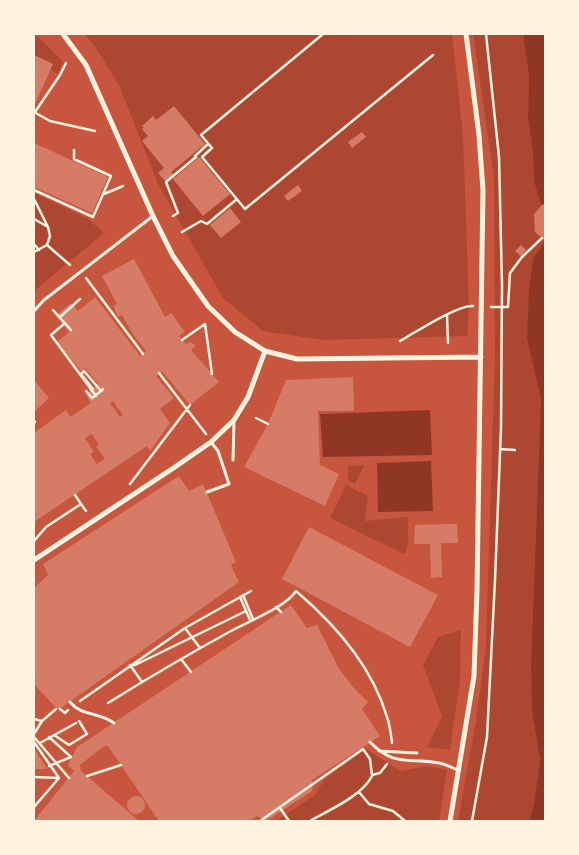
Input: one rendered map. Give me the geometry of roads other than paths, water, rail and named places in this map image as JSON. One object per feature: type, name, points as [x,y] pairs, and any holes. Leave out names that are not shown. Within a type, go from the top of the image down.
[{"type":"street","points":[[63,34],[86,65],[153,216],[173,256],[208,306],[235,332],[265,351],[298,359],[481,357]]},
{"type":"street","points":[[450,821],[474,676],[481,357],[483,190],[479,135],[466,34]]},
{"type":"street","points":[[34,560],[211,442],[234,420],[248,397],[265,351]]},
{"type":"lane","points":[[34,311],[44,300],[153,216]]},
{"type":"lane","points":[[233,460],[234,420]]},
{"type":"lane","points":[[207,492],[230,484],[218,451],[211,442]]},
{"type":"lane","points":[[70,702],[77,710],[106,717],[114,723]]},
{"type":"lane","points":[[370,742],[390,758],[440,763],[458,771]]},
{"type":"lane","points":[[379,751],[417,753]]}]
